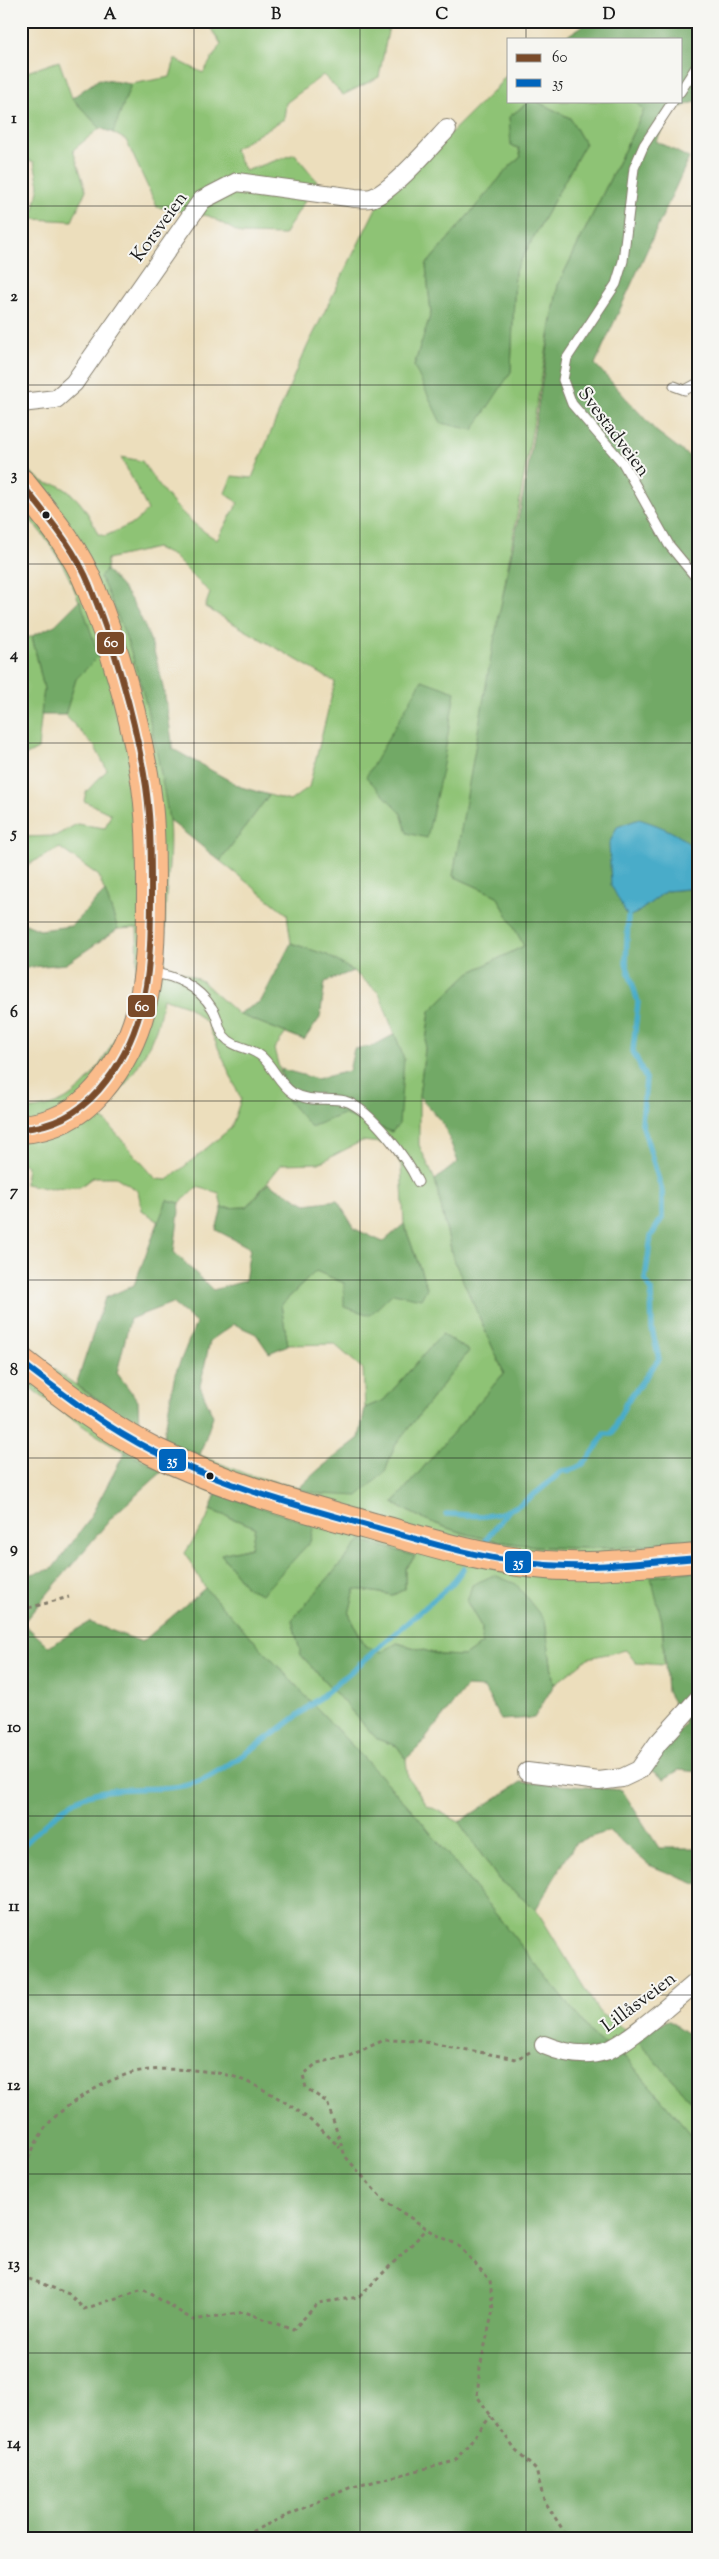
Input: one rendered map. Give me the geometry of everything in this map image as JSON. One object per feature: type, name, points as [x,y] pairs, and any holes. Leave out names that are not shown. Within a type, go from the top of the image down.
[{"type":"main road","points":[[21,483],[68,546],[89,584],[104,624],[138,743],[150,817],[151,891],[149,973],[143,1008],[135,1033],[122,1060],[85,1105],[57,1122],[21,1130]]},
{"type":"main road","points":[[21,1362],[93,1416],[136,1442],[177,1462],[253,1492],[302,1507],[480,1556],[537,1564],[565,1566],[698,1558]]},
{"type":"street","name":"Korsveien","points":[[21,403],[56,399],[74,383],[202,200],[237,182],[355,198],[372,198],[404,174],[447,129]]},
{"type":"street","points":[[527,1772],[599,1781],[622,1778],[639,1770],[658,1743],[698,1698]]},
{"type":"street","name":"Lillåsveien","points":[[544,2046],[570,2054],[583,2055],[606,2051],[625,2040],[698,1981]]},
{"type":"lane","points":[[682,89],[698,64]]},
{"type":"lane","name":"Svestadveien","points":[[673,102],[644,145],[634,168],[620,273],[610,296],[567,358],[563,380],[572,404],[623,463],[669,545],[698,580]]},
{"type":"lane","points":[[674,386],[685,390],[698,383]]},
{"type":"lane","points":[[149,973],[172,976],[190,986],[212,1007],[223,1036],[237,1046],[259,1054],[292,1092],[308,1099],[339,1100],[355,1106],[398,1148],[418,1182]]},
{"type":"path","points":[[21,1610],[69,1597]]},
{"type":"path","points":[[341,2148],[327,2102],[306,2088],[302,2074],[316,2063],[349,2056],[384,2040],[420,2041],[516,2059],[544,2046]]},
{"type":"path","points":[[21,2172],[49,2123],[84,2095],[132,2073],[185,2069],[239,2078],[276,2096],[324,2130],[383,2200],[427,2229],[458,2245],[490,2280],[493,2310],[480,2367],[476,2396],[516,2451],[536,2470],[544,2500],[568,2538]]},
{"type":"path","points":[[21,2276],[69,2294],[84,2309],[144,2289],[193,2320],[245,2312],[293,2330],[318,2302],[359,2297],[427,2229]]},
{"type":"path","points":[[237,2538],[349,2488],[455,2461],[491,2416]]},
{"type":"green space","points":[[206,21],[390,21],[379,77],[343,95],[323,75],[286,103],[284,119],[234,149],[245,171],[295,154],[317,181],[284,235],[241,234],[209,216],[157,207],[126,140],[113,133],[131,84],[170,77],[175,59],[203,73],[221,44]]},
{"type":"green space","points":[[590,21],[690,21],[698,43],[698,101],[675,109],[656,141],[689,158],[595,364],[656,431],[698,463],[698,857],[685,841],[637,913],[666,891],[698,888],[698,1541],[596,1548],[535,1546],[477,1536],[448,1528],[420,1517],[393,1503],[504,1373],[453,1258],[435,1180],[458,1162],[444,1125],[419,1096],[430,1011],[469,973],[524,946],[497,896],[453,876],[491,656],[526,480],[558,285],[644,110],[635,102],[682,102],[682,38],[568,38],[567,36]]},
{"type":"green space","points":[[59,61],[72,98],[100,128],[73,150],[86,190],[72,221],[32,219],[39,185],[34,162],[21,158],[21,74]]},
{"type":"green space","points":[[507,74],[507,102],[529,102],[509,117],[521,157],[510,166],[426,265],[431,313],[414,366],[511,372],[515,271],[585,144],[570,118],[538,102],[635,102],[644,110],[558,285],[453,876],[497,896],[524,946],[469,973],[430,1011],[419,1096],[419,1145],[435,1180],[453,1258],[504,1373],[393,1503],[420,1517],[448,1528],[505,1542],[535,1546],[596,1548],[698,1541],[698,1572],[652,1577],[662,1621],[664,1665],[636,1663],[626,1650],[588,1658],[554,1685],[545,1621],[467,1602],[482,1628],[482,1644],[464,1656],[441,1655],[398,1643],[382,1652],[365,1646],[349,1614],[355,1589],[393,1595],[405,1589],[405,1569],[415,1557],[361,1540],[292,1620],[301,1655],[377,1739],[397,1746],[406,1759],[408,1778],[427,1805],[459,1822],[499,1880],[536,1909],[599,2012],[633,2035],[698,2109],[698,2142],[626,2058],[597,2040],[412,1810],[205,1588],[185,1553],[207,1519],[210,1510],[255,1527],[251,1547],[221,1554],[247,1588],[314,1525],[218,1494],[147,1464],[98,1436],[21,1381],[21,1346],[111,1410],[163,1440],[246,1474],[322,1494],[385,1472],[394,1447],[469,1351],[442,1334],[384,1400],[365,1408],[363,1369],[334,1344],[288,1345],[281,1305],[316,1271],[344,1283],[421,1298],[427,1288],[404,1224],[401,1165],[390,1144],[362,1141],[319,1163],[282,1164],[247,1207],[222,1208],[219,1193],[197,1187],[180,1203],[167,1200],[159,1222],[142,1210],[138,1191],[116,1177],[93,1177],[80,1187],[46,1188],[25,1184],[27,1166],[21,1163],[21,1110],[44,1107],[66,1099],[93,1074],[115,1038],[123,1019],[134,981],[137,963],[137,928],[118,929],[99,876],[60,848],[29,864],[21,874],[21,837],[55,836],[77,824],[105,828],[111,814],[84,801],[86,792],[107,770],[95,747],[65,715],[76,679],[98,656],[84,614],[69,578],[50,544],[21,510],[21,461],[41,480],[49,484],[59,485],[73,495],[87,513],[98,534],[105,536],[134,523],[148,510],[121,457],[142,461],[184,515],[217,540],[238,503],[225,493],[232,476],[252,478],[300,361],[377,206],[496,88]],"holes":[[[156,548],[173,556],[210,593],[205,607],[335,682],[309,787],[290,801],[269,795],[220,861],[287,914],[291,943],[327,955],[353,971],[379,993],[404,1059],[392,1132],[343,1114],[288,1101],[274,1049],[286,1033],[238,1014],[202,981],[165,964],[165,904],[170,839],[160,758],[154,727],[136,665],[114,605],[100,577],[106,570],[107,559]],[[163,998],[187,1006],[207,1023],[241,1099],[231,1128],[168,1180],[156,1179],[100,1115],[125,1085],[145,1053],[157,1025]]]},
{"type":"green space","points":[[99,79],[131,84],[113,133],[100,128],[72,98]]},
{"type":"green space","points":[[529,102],[538,102],[570,118],[585,144],[515,271],[511,372],[473,430],[441,423],[414,366],[431,313],[426,265],[510,166],[521,157],[519,148],[511,146],[509,117]]},
{"type":"green space","points":[[106,570],[127,593],[147,632],[164,690],[173,749],[241,787],[269,795],[220,861],[169,820],[158,757],[144,696],[114,606],[100,577]]},
{"type":"green space","points":[[80,600],[99,656],[76,679],[65,715],[41,715],[44,689],[32,636],[55,625]]},
{"type":"green space","points":[[32,636],[44,689],[38,749],[21,758],[21,641]]},
{"type":"green space","points":[[422,680],[455,692],[442,770],[427,838],[407,833],[401,813],[366,777]]},
{"type":"green space","points":[[105,891],[118,929],[66,964],[21,968],[21,922],[40,930],[71,926]]},
{"type":"green space","points":[[291,943],[327,955],[353,971],[325,982],[320,1018],[304,1040],[238,1014],[261,1001]]},
{"type":"green space","points":[[395,1034],[404,1059],[399,1124],[392,1132],[343,1114],[311,1127],[288,1101],[281,1069],[317,1079],[349,1071],[354,1049],[373,1046]]},
{"type":"green space","points":[[268,1183],[306,1204],[337,1200],[355,1229],[383,1242],[404,1224],[427,1288],[421,1299],[393,1293],[370,1315],[344,1307],[344,1283],[316,1271],[281,1305],[288,1345],[269,1353],[256,1334],[234,1324],[210,1341],[200,1386],[213,1416],[200,1455],[163,1440],[175,1374],[196,1323],[172,1303],[130,1319],[117,1373],[138,1401],[139,1426],[76,1385],[105,1298],[134,1285],[167,1200],[180,1203],[174,1252],[213,1290],[245,1281],[250,1248],[216,1230],[222,1208],[247,1207]]},
{"type":"green space","points":[[442,1334],[469,1351],[394,1447],[385,1472],[358,1496],[322,1494],[298,1489],[318,1470],[359,1438],[365,1408],[384,1400]]},
{"type":"green space","points":[[125,1452],[163,1471],[114,1515],[23,1623],[49,1647],[89,1622],[142,1642],[205,1588],[412,1810],[597,2040],[626,2058],[698,2142],[698,2538],[21,2538],[21,1575],[52,1569],[87,1523]]},
{"type":"green space","points":[[216,1493],[314,1525],[310,1542],[262,1594],[247,1588],[221,1554],[251,1547],[255,1527],[210,1510]]},
{"type":"green space","points":[[361,1540],[415,1556],[405,1569],[405,1589],[393,1595],[355,1589],[349,1614],[365,1646],[382,1652],[397,1643],[441,1655],[464,1656],[482,1644],[482,1628],[467,1602],[472,1585],[494,1575],[516,1584],[545,1621],[554,1685],[534,1718],[501,1720],[484,1688],[466,1687],[419,1747],[406,1759],[397,1746],[377,1739],[301,1655],[292,1620]]},
{"type":"green space","points":[[698,1572],[698,1772],[679,1770],[664,1779],[646,1767],[685,1723],[667,1692],[662,1621],[651,1577]]},
{"type":"green space","points":[[521,1782],[622,1790],[659,1848],[698,1848],[698,1885],[649,1865],[609,1831],[576,1842],[536,1909],[499,1880],[459,1822]]},
{"type":"green space","points":[[668,2020],[698,2041],[698,2109],[633,2035]]},
{"type":"water","points":[[639,819],[672,832],[694,849],[699,859],[698,888],[666,891],[637,913],[628,917],[611,885],[609,844],[617,827]]},
{"type":"waterway","points":[[698,787],[698,855]]},
{"type":"waterway","points":[[446,1514],[485,1516],[507,1511],[527,1500],[562,1471],[577,1468],[583,1464],[592,1454],[604,1434],[612,1434],[626,1403],[659,1359],[652,1329],[651,1290],[645,1280],[651,1236],[662,1218],[662,1191],[642,1123],[646,1079],[633,1051],[638,1002],[626,963],[628,917]]},
{"type":"waterway","points":[[486,1540],[509,1510]]},
{"type":"waterway","points":[[21,1847],[58,1813],[83,1797],[98,1792],[164,1788],[195,1783],[242,1756],[274,1734],[334,1686],[451,1585],[463,1569]]},
{"type":"transit line","name":"60","points":[[21,483],[59,532],[84,572],[115,655],[140,750],[146,789],[150,832],[151,891],[150,945],[144,996],[138,1021],[129,1044],[116,1068],[99,1090],[74,1112],[54,1122],[33,1128],[21,1129]]},
{"type":"transit line","name":"35","points":[[21,1362],[101,1421],[135,1442],[207,1475],[263,1495],[320,1512],[456,1550],[516,1562],[556,1566],[596,1566],[698,1558]]}]
